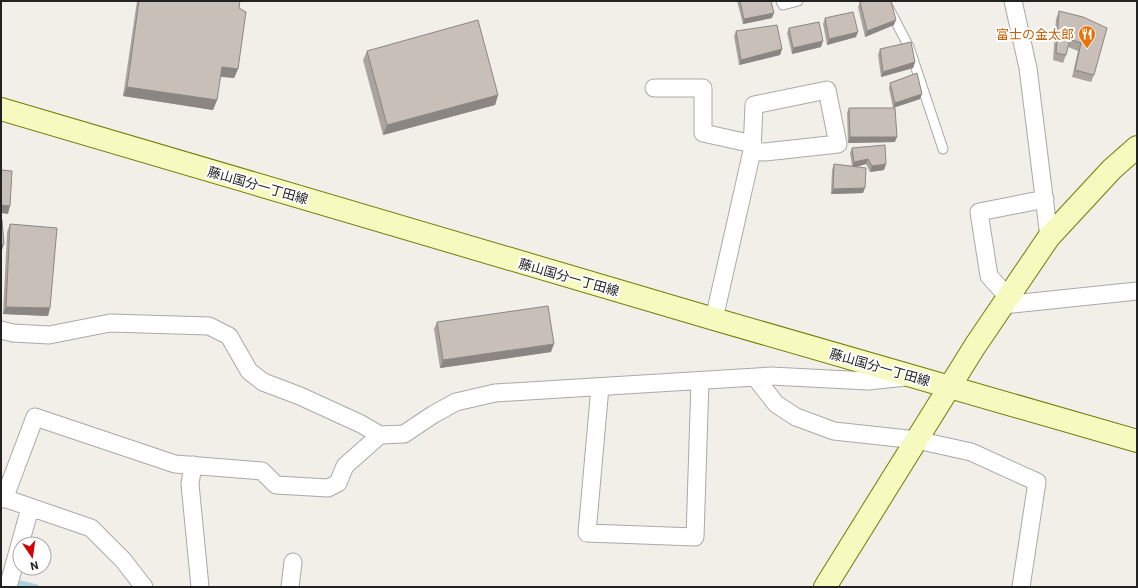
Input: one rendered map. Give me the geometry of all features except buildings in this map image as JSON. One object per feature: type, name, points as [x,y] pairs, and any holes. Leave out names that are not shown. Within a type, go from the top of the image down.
[{"type":"main road","name":"藤山国分一丁田線","points":[[1,109],[714,319],[1137,441]]},
{"type":"main road","points":[[825,587],[975,346],[1049,237],[1112,169],[1137,147]]},
{"type":"street","points":[[1013,1],[1028,68],[1049,237]]},
{"type":"street","points":[[654,88],[703,88],[703,133],[753,148],[765,152],[838,144],[827,90],[754,105],[753,148],[714,319]]},
{"type":"street","points":[[1045,199],[979,212],[989,276],[1005,301],[1137,291]]},
{"type":"street","points":[[1,330],[13,333],[49,335],[110,323],[209,326],[229,336],[248,371],[264,382],[300,396],[361,424],[380,435],[404,434],[434,414],[456,402],[494,393],[771,376],[868,380],[912,376]]},
{"type":"street","points":[[755,377],[776,404],[796,417],[834,432],[917,440],[971,452],[1037,482],[1021,587]]},
{"type":"street","points":[[600,386],[586,533],[695,538],[700,381]]},
{"type":"street","points":[[144,587],[123,560],[91,528],[2,498],[35,417],[175,464],[262,471],[276,485],[328,488],[338,483],[345,466],[380,435]]},
{"type":"street","points":[[193,465],[190,484],[200,587]]},
{"type":"street","points":[[22,536],[30,508]]},
{"type":"street","points":[[290,587],[293,562]]},
{"type":"street","points":[[8,587],[12,573]]},
{"type":"lane","points":[[781,1],[783,5],[798,1]]},
{"type":"lane","points":[[885,1],[909,48],[943,149]]},
{"type":"waterway","points":[[1,579],[36,587]]},
{"type":"place","name":"富士の金太郎","points":[[1087,49]]}]
